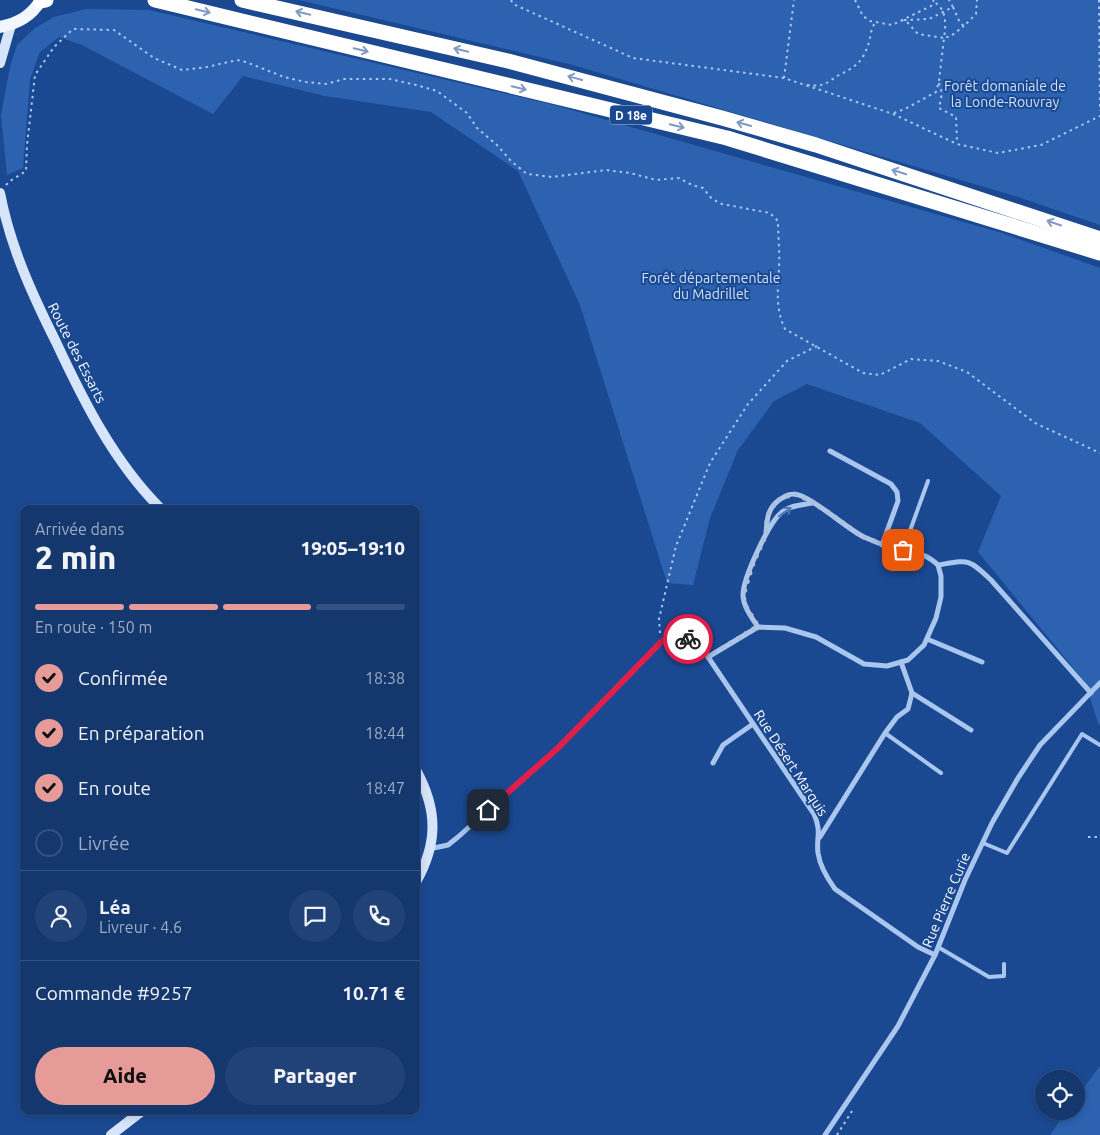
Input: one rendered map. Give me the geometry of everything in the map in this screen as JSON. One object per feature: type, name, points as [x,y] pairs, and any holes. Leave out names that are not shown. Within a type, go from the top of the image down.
[{"type":"highway","points":[[41,0],[46,0]]},
{"type":"highway","name":"D 18e","points":[[155,0],[727,138],[1100,253]]},
{"type":"highway","name":"D 18e","points":[[242,0],[508,61],[722,118],[826,148],[1100,239]]},
{"type":"main road","points":[[0,63],[6,26],[23,19],[33,11],[41,0]]},
{"type":"main road","name":"Route des Essarts","points":[[2,190],[3,211],[16,253],[30,288],[66,364],[111,447],[127,472],[157,505]]},
{"type":"main road","points":[[420,778],[430,799],[432,834],[426,862],[420,874]]},
{"type":"main road","points":[[111,1135],[137,1115]]},
{"type":"street","points":[[830,452],[891,484],[897,492],[898,501],[882,545]]},
{"type":"street","points":[[708,657],[758,626],[785,628],[816,637],[864,664],[887,666],[908,660],[924,645],[927,639],[936,618],[941,597],[941,576],[938,565],[928,556],[882,545],[861,536],[801,496],[793,494],[780,499],[771,508],[767,519],[766,534]]},
{"type":"street","points":[[758,626],[747,609],[743,596],[752,566],[766,534],[775,519],[783,511],[794,506],[812,503]]},
{"type":"street","points":[[938,565],[962,561],[974,564],[991,580],[1091,693]]},
{"type":"street","name":"Rue Désert Marquis","points":[[661,642],[671,636],[685,637],[694,642],[708,657],[814,814],[819,826],[818,851],[820,864],[835,889],[918,947],[934,955]]},
{"type":"street","points":[[927,639],[982,662]]},
{"type":"street","points":[[429,849],[448,845],[558,748],[661,642]]},
{"type":"street","points":[[819,838],[897,717],[908,709],[912,693],[901,662]]},
{"type":"street","name":"Rue Pierre Curie","points":[[824,1135],[898,1026],[938,947],[965,880],[1018,778],[1040,745],[1100,683]]},
{"type":"street","points":[[912,693],[970,730]]},
{"type":"street","points":[[713,763],[723,745],[753,724]]},
{"type":"lane","points":[[903,550],[928,482]]},
{"type":"lane","points":[[886,733],[941,773]]},
{"type":"lane","points":[[983,843],[1008,853],[1082,734],[1100,745]]},
{"type":"lane","points":[[938,947],[989,977],[1004,976],[1004,964]]},
{"type":"path","points":[[511,0],[513,4],[633,58],[784,78],[893,114],[957,144],[998,153],[1041,145],[1100,116]]},
{"type":"path","points":[[784,78],[794,0]]},
{"type":"path","points":[[855,0],[863,16],[875,23],[892,25],[931,6],[934,1],[943,12],[946,25],[936,92],[893,114]]},
{"type":"path","points":[[949,0],[960,24],[964,26]]},
{"type":"path","points":[[901,20],[906,22],[918,34],[944,38],[951,36],[976,14],[977,0]]},
{"type":"path","points":[[1099,1],[1100,110]]},
{"type":"path","points":[[901,20],[928,19],[953,7]]},
{"type":"path","points":[[803,85],[818,86],[827,84],[837,76],[853,69],[859,63],[868,45],[872,26],[875,23]]},
{"type":"path","points":[[2,190],[10,181],[26,171],[35,74],[54,47],[73,29],[114,30],[154,58],[182,70],[207,67],[237,60],[284,77],[306,82],[326,84],[344,79],[390,79],[437,91],[467,113],[477,128],[527,174],[552,176],[606,170],[630,173],[656,180],[679,178],[703,188],[712,199],[722,204],[770,213],[778,221],[779,266],[777,298],[780,317],[785,328],[864,373],[880,375],[910,360],[938,361],[967,372],[1034,423],[1100,453]]},
{"type":"path","points":[[939,81],[942,93],[940,108],[956,117],[957,144]]},
{"type":"path","points":[[661,642],[659,620],[676,546],[710,463],[748,404],[787,361],[817,346]]},
{"type":"path","points":[[1088,837],[1100,837]]},
{"type":"green space","name":"Forêt domaniale de la Londe-Rouvray","points":[[299,0],[1100,0],[1100,225],[1018,197],[573,65]]},
{"type":"green space","name":"Forêt départementale du Madrillet","points":[[86,9],[149,10],[554,105],[1002,233],[1100,268],[1100,725],[1085,682],[978,552],[1001,496],[920,423],[807,384],[774,401],[738,450],[710,518],[693,585],[667,583],[580,305],[518,171],[431,112],[325,96],[243,76],[213,114],[82,45],[59,37],[40,52],[30,79],[23,168],[7,175],[1,115],[10,67],[17,45],[35,28],[54,17]]},
{"type":"green space","points":[[1100,1066],[1100,1135],[1050,1135],[1061,1120],[1085,1120],[1085,1086]]},
{"type":"way so far","points":[[688,639],[704,651],[708,657],[758,626],[747,609],[743,596],[752,566],[766,534],[767,519],[771,508],[780,499],[793,494],[801,496],[828,512],[861,536],[894,549],[903,550]]},
{"type":"route","points":[[488,810],[558,748],[608,694],[661,642],[671,636],[688,639]]}]
